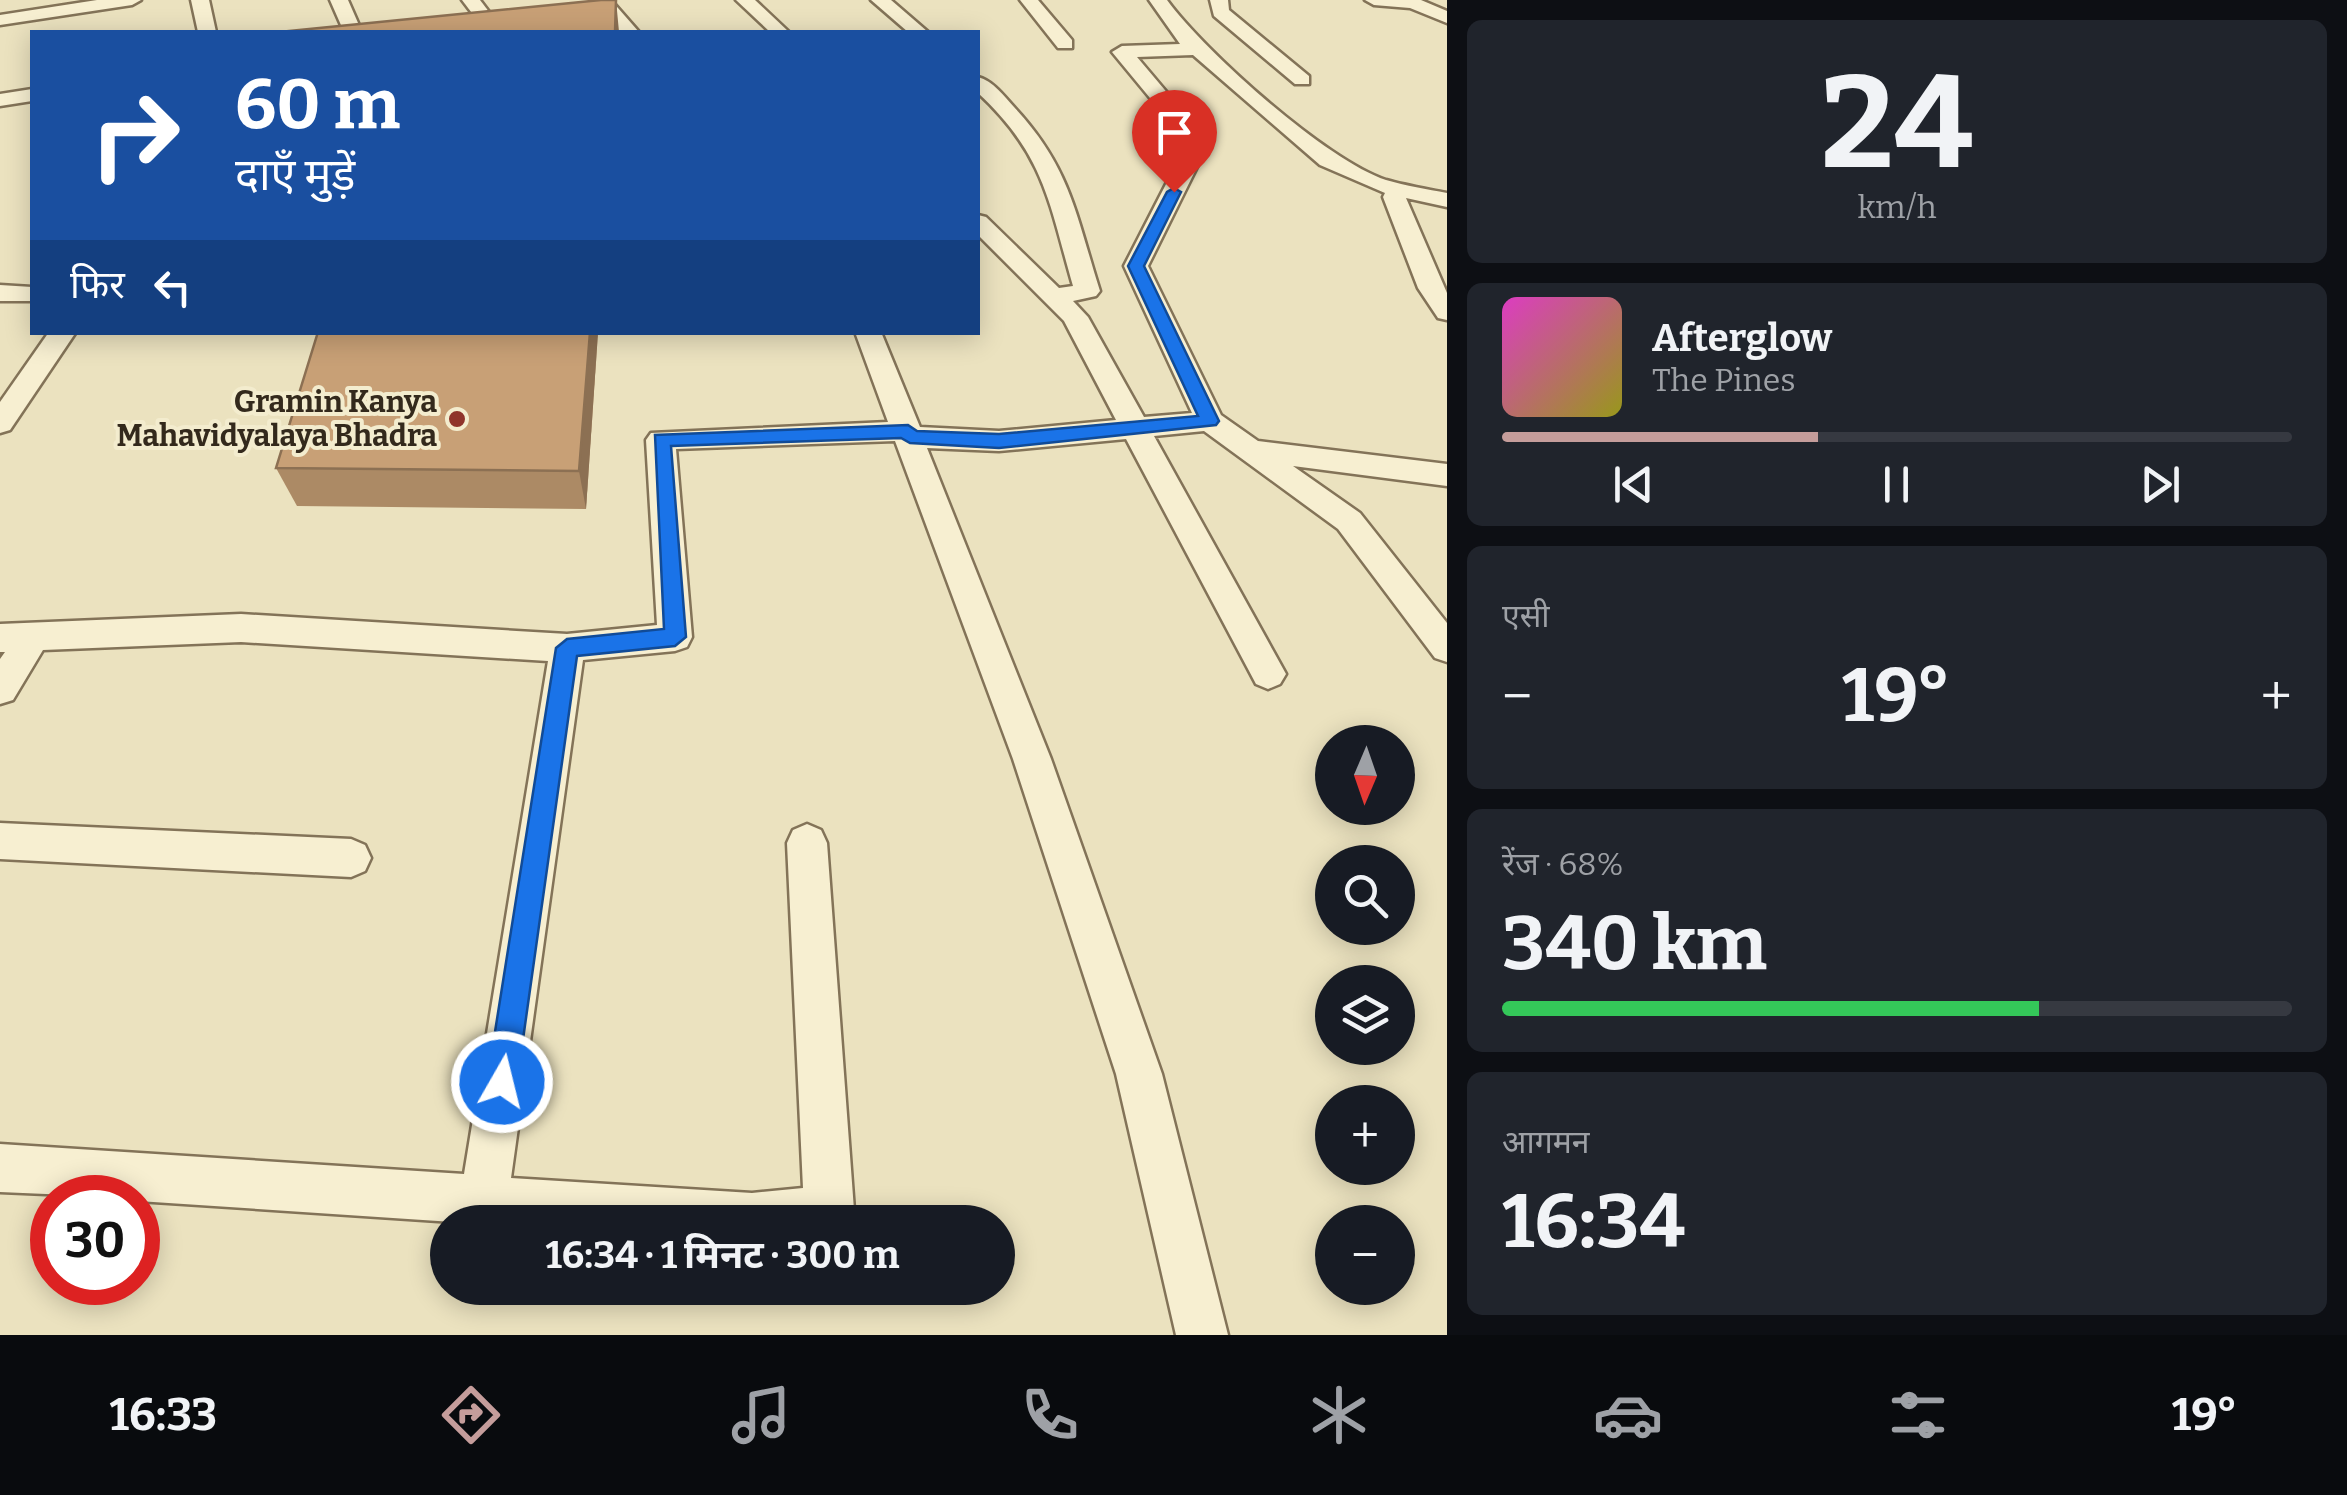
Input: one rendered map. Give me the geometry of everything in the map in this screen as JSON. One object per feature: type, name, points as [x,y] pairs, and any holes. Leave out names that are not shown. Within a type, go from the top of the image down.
[{"type":"street","points":[[0,20],[67,5],[132,0]]},
{"type":"street","points":[[200,0],[206,30]]},
{"type":"street","points":[[340,0],[352,30]]},
{"type":"street","points":[[471,0],[487,21]]},
{"type":"street","points":[[745,0],[778,30]]},
{"type":"street","points":[[880,0],[917,30]]},
{"type":"street","points":[[1029,0],[1065,44]]},
{"type":"street","points":[[1158,0],[1196,49],[1328,160],[1378,185],[1447,200]]},
{"type":"street","points":[[1219,0],[1220,12],[1302,80]]},
{"type":"street","points":[[1374,0],[1411,1],[1447,18]]},
{"type":"street","points":[[601,2],[628,30]]},
{"type":"street","points":[[66,30],[67,5]]},
{"type":"street","points":[[1196,49],[1122,52],[1179,119],[1194,151],[1136,266],[1210,421],[1349,521],[1447,648]]},
{"type":"street","points":[[980,85],[1001,102],[1032,142],[1059,189],[1087,291],[1054,296]]},
{"type":"street","points":[[0,100],[30,95]]},
{"type":"street","points":[[1400,190],[1394,197],[1432,288],[1447,312]]},
{"type":"street","points":[[980,224],[1075,318],[1268,674]]},
{"type":"street","points":[[0,293],[30,294]]},
{"type":"street","points":[[0,422],[61,335]]},
{"type":"street","points":[[869,335],[1032,759],[1139,1074],[1202,1335]]},
{"type":"street","points":[[0,689],[16,638],[242,628],[567,648],[675,637],[662,440],[909,434],[999,441],[1210,421]]},
{"type":"street","points":[[1253,450],[1447,475]]},
{"type":"street","points":[[484,1200],[567,648]]},
{"type":"street","points":[[0,842],[352,858]]},
{"type":"street","points":[[0,1168],[752,1218],[829,1210],[807,843]]},
{"type":"building","points":[[601,0],[616,0],[615,30],[299,30]]},
{"type":"building","name":"Gramin Kanya Mahavidyalaya Bhadra","points":[[317,335],[590,335],[579,471],[276,468]]},
{"type":"place","name":"Gramin Kanya Mahavidyalaya Bhadra","points":[[457,419]]},
{"type":"route","points":[[502,1082],[567,648],[675,637],[662,440],[908,431],[910,437],[999,441],[1210,421],[1136,266],[1174,192]]}]
